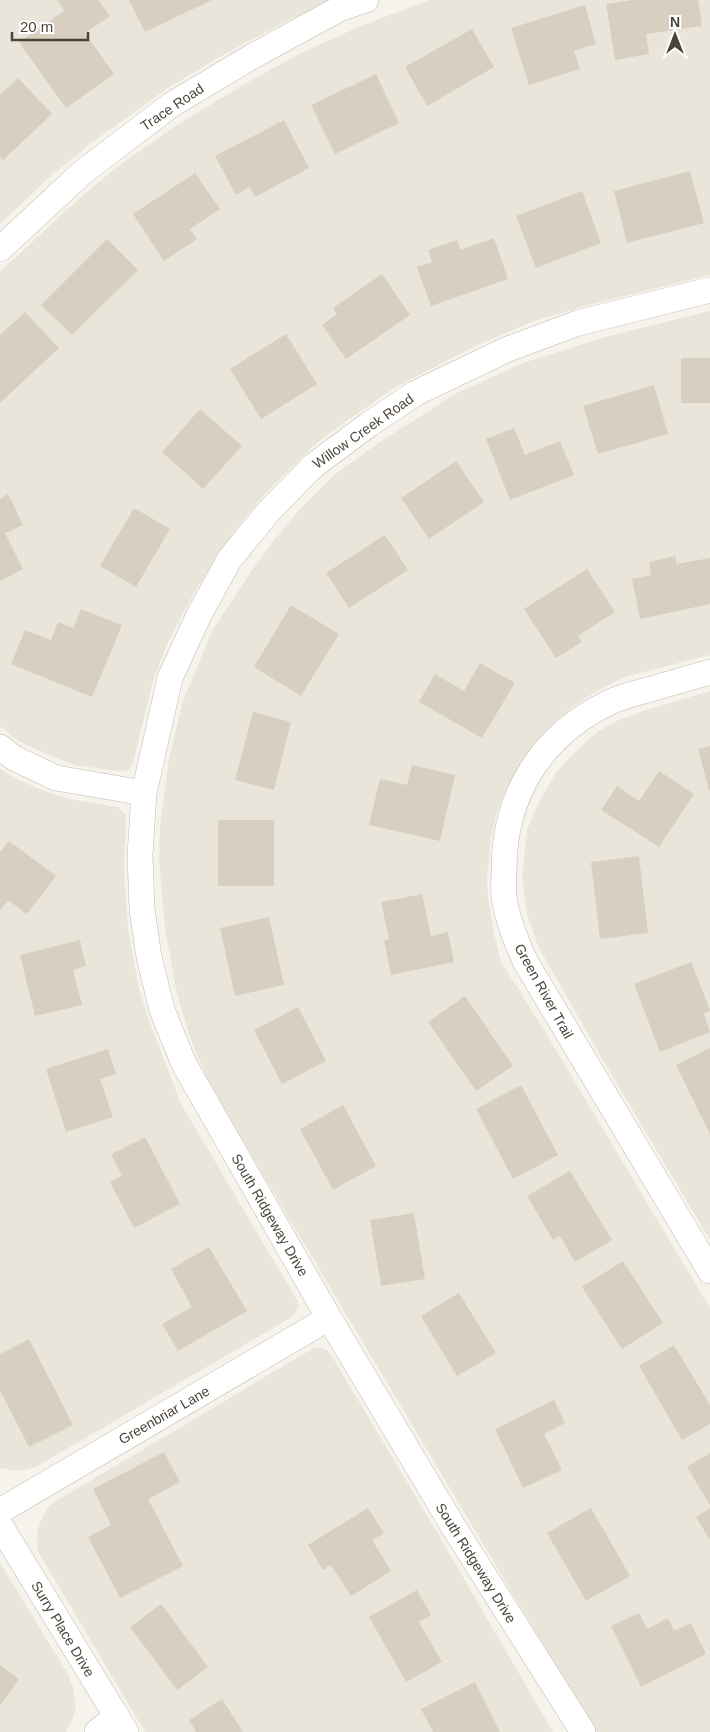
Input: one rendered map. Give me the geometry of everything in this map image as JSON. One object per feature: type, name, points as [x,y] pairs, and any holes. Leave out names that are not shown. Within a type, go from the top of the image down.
[{"type":"street","name":"Trace Road","points":[[0,249],[83,172],[171,105],[253,56],[339,9],[366,0]]},
{"type":"street","name":"Willow Creek Road","points":[[144,793],[170,678],[199,615],[229,560],[268,512],[313,466],[368,425],[416,393],[508,349],[578,323],[710,290]]},
{"type":"street","name":"Green River Trail","points":[[710,672],[609,702],[568,728],[544,751],[523,781],[510,817],[504,852],[504,896],[512,931],[525,961],[710,1271]]},
{"type":"street","points":[[0,747],[14,758],[56,778],[144,793]]},
{"type":"street","name":"South Ridgeway Drive","points":[[144,793],[140,855],[142,909],[149,958],[162,1010],[184,1064],[329,1318],[458,1535],[583,1732]]},
{"type":"street","name":"Greenbriar Lane","points":[[0,1511],[329,1318]]},
{"type":"street","name":"Surry Place Drive","points":[[0,1525],[121,1724]]},
{"type":"street","points":[[97,1732],[121,1724]]},
{"type":"shaded area","points":[[0,0],[334,0],[283,23],[221,56],[168,88],[94,141],[54,173],[0,224]]},
{"type":"shaded area","points":[[429,0],[710,0],[710,275],[588,305],[532,322],[473,347],[396,387],[312,447],[260,499],[232,534],[194,593],[168,642],[153,681],[133,763],[130,768],[125,771],[75,765],[18,741],[0,726],[0,272],[82,196],[121,164],[180,123],[253,79],[305,51],[361,26]]},
{"type":"shaded area","points":[[710,311],[710,655],[624,677],[573,706],[545,731],[526,755],[504,794],[496,815],[491,837],[487,878],[494,933],[501,962],[541,1025],[710,1308],[710,1732],[597,1732],[588,1723],[215,1094],[188,1031],[176,989],[165,928],[159,859],[160,827],[169,759],[183,701],[212,631],[252,570],[276,538],[300,509],[334,475],[377,444],[455,394],[523,363],[605,337]]},
{"type":"shaded area","points":[[710,691],[710,1240],[538,946],[527,914],[522,877],[527,830],[540,800],[556,773],[575,752],[596,733],[614,722],[640,712]]},
{"type":"shaded area","points":[[0,769],[44,791],[70,799],[117,807],[126,815],[124,874],[128,928],[138,985],[148,1018],[181,1104],[297,1300],[299,1307],[292,1317],[36,1467],[18,1471],[0,1468]]},
{"type":"shaded area","points":[[314,1348],[327,1350],[333,1358],[553,1732],[145,1732],[39,1553],[37,1533],[41,1520],[49,1506],[61,1498]]},
{"type":"shaded area","points":[[0,1563],[68,1674],[73,1688],[76,1707],[66,1732],[0,1732]]},
{"type":"building","points":[[57,0],[98,0],[110,16],[85,33],[114,74],[66,108],[19,42],[64,11]]},
{"type":"building","points":[[129,0],[212,0],[145,32]]},
{"type":"building","points":[[632,0],[698,0],[702,26],[646,34],[649,54],[615,60],[606,4]]},
{"type":"building","points":[[585,5],[596,44],[574,51],[580,69],[529,85],[511,28]]},
{"type":"building","points":[[472,29],[494,67],[427,106],[405,67]]},
{"type":"building","points":[[376,74],[399,123],[335,154],[311,105]]},
{"type":"building","points":[[18,78],[52,114],[3,160],[0,157],[0,95]]},
{"type":"building","points":[[284,120],[309,168],[255,197],[250,187],[236,195],[215,156]]},
{"type":"building","points":[[690,171],[704,223],[627,243],[614,191]]},
{"type":"building","points":[[195,173],[220,209],[190,229],[197,239],[164,261],[133,214]]},
{"type":"building","points":[[582,191],[601,243],[536,268],[516,216]]},
{"type":"building","points":[[494,238],[508,279],[431,306],[417,267],[432,262],[428,250],[457,240],[460,250]]},
{"type":"building","points":[[107,239],[138,270],[72,335],[41,305]]},
{"type":"building","points":[[382,274],[410,315],[346,359],[322,325],[337,314],[333,308]]},
{"type":"building","points":[[25,312],[59,348],[0,403],[0,335]]},
{"type":"building","points":[[286,334],[317,384],[261,419],[230,369]]},
{"type":"building","points":[[681,358],[710,358],[710,403],[681,403]]},
{"type":"building","points":[[654,385],[668,434],[598,454],[583,406]]},
{"type":"building","points":[[200,409],[242,446],[203,489],[162,452]]},
{"type":"building","points":[[514,428],[525,455],[560,441],[574,475],[510,500],[486,439]]},
{"type":"building","points":[[456,461],[484,502],[429,539],[401,498]]},
{"type":"building","points":[[8,494],[23,525],[5,533],[23,569],[0,581],[0,499]]},
{"type":"building","points":[[134,508],[170,529],[136,587],[100,566]]},
{"type":"building","points":[[385,535],[408,570],[349,608],[326,573]]},
{"type":"building","points":[[675,556],[677,564],[710,558],[710,604],[640,619],[632,579],[651,575],[649,562]]},
{"type":"building","points":[[587,569],[615,612],[578,636],[582,642],[556,658],[524,609]]},
{"type":"building","points":[[291,605],[339,634],[301,696],[254,667]]},
{"type":"building","points":[[81,609],[122,625],[92,697],[11,664],[25,630],[51,640],[58,622],[73,628]]},
{"type":"building","points":[[480,663],[515,683],[482,738],[419,702],[435,674],[464,691]]},
{"type":"building","points":[[253,712],[291,722],[274,790],[235,780]]},
{"type":"building","points":[[710,746],[710,790],[709,790],[698,749]]},
{"type":"building","points":[[412,765],[455,775],[440,841],[369,825],[380,779],[407,785]]},
{"type":"building","points":[[659,771],[694,794],[659,847],[601,810],[617,786],[639,801]]},
{"type":"building","points":[[218,820],[274,820],[274,886],[218,886]]},
{"type":"building","points":[[9,841],[56,876],[27,914],[8,900],[0,911],[0,852]]},
{"type":"building","points":[[639,856],[648,933],[600,939],[591,862]]},
{"type":"building","points":[[422,894],[431,936],[448,932],[454,962],[391,975],[384,940],[389,939],[381,902]]},
{"type":"building","points":[[269,917],[284,985],[235,996],[220,928]]},
{"type":"building","points":[[80,940],[86,966],[73,970],[82,1005],[35,1016],[20,955]]},
{"type":"building","points":[[691,962],[710,1010],[704,1014],[710,1032],[660,1052],[634,984]]},
{"type":"building","points":[[465,996],[513,1066],[476,1091],[428,1022]]},
{"type":"building","points":[[298,1007],[326,1061],[282,1084],[254,1030]]},
{"type":"building","points":[[710,1048],[710,1134],[676,1065]]},
{"type":"building","points":[[108,1049],[116,1074],[100,1079],[113,1117],[66,1132],[46,1069]]},
{"type":"building","points":[[521,1085],[558,1155],[513,1179],[476,1109]]},
{"type":"building","points":[[343,1105],[376,1166],[333,1190],[300,1129]]},
{"type":"building","points":[[145,1137],[180,1204],[134,1228],[110,1182],[122,1176],[111,1154]]},
{"type":"building","points":[[570,1171],[612,1240],[575,1262],[560,1236],[553,1240],[527,1196]]},
{"type":"building","points":[[414,1213],[425,1279],[381,1286],[370,1220]]},
{"type":"building","points":[[209,1247],[247,1311],[178,1351],[162,1324],[192,1307],[171,1269]]},
{"type":"building","points":[[623,1261],[663,1323],[622,1349],[582,1287]]},
{"type":"building","points":[[459,1293],[496,1353],[457,1376],[421,1316]]},
{"type":"building","points":[[29,1339],[73,1425],[29,1447],[0,1390],[0,1354]]},
{"type":"building","points":[[674,1345],[710,1405],[710,1424],[682,1440],[639,1366]]},
{"type":"building","points":[[554,1400],[565,1423],[544,1434],[562,1470],[523,1488],[495,1429]]},
{"type":"building","points":[[164,1452],[180,1482],[148,1499],[183,1566],[120,1598],[88,1537],[111,1525],[93,1489]]},
{"type":"building","points":[[710,1453],[710,1505],[687,1467]]},
{"type":"building","points":[[368,1508],[384,1533],[372,1540],[391,1571],[351,1596],[331,1565],[323,1570],[308,1545]]},
{"type":"building","points":[[591,1508],[630,1576],[586,1601],[547,1533]]},
{"type":"building","points":[[710,1508],[710,1540],[696,1517]]},
{"type":"building","points":[[417,1590],[431,1615],[419,1622],[442,1662],[406,1682],[369,1617]]},
{"type":"building","points":[[161,1604],[208,1667],[177,1690],[130,1627]]},
{"type":"building","points":[[639,1613],[647,1629],[668,1618],[674,1631],[691,1623],[706,1654],[641,1687],[611,1626]]},
{"type":"building","points":[[0,1665],[19,1679],[0,1706]]},
{"type":"building","points":[[475,1682],[500,1732],[433,1732],[421,1709]]},
{"type":"building","points":[[222,1699],[243,1732],[196,1732],[189,1720]]}]
